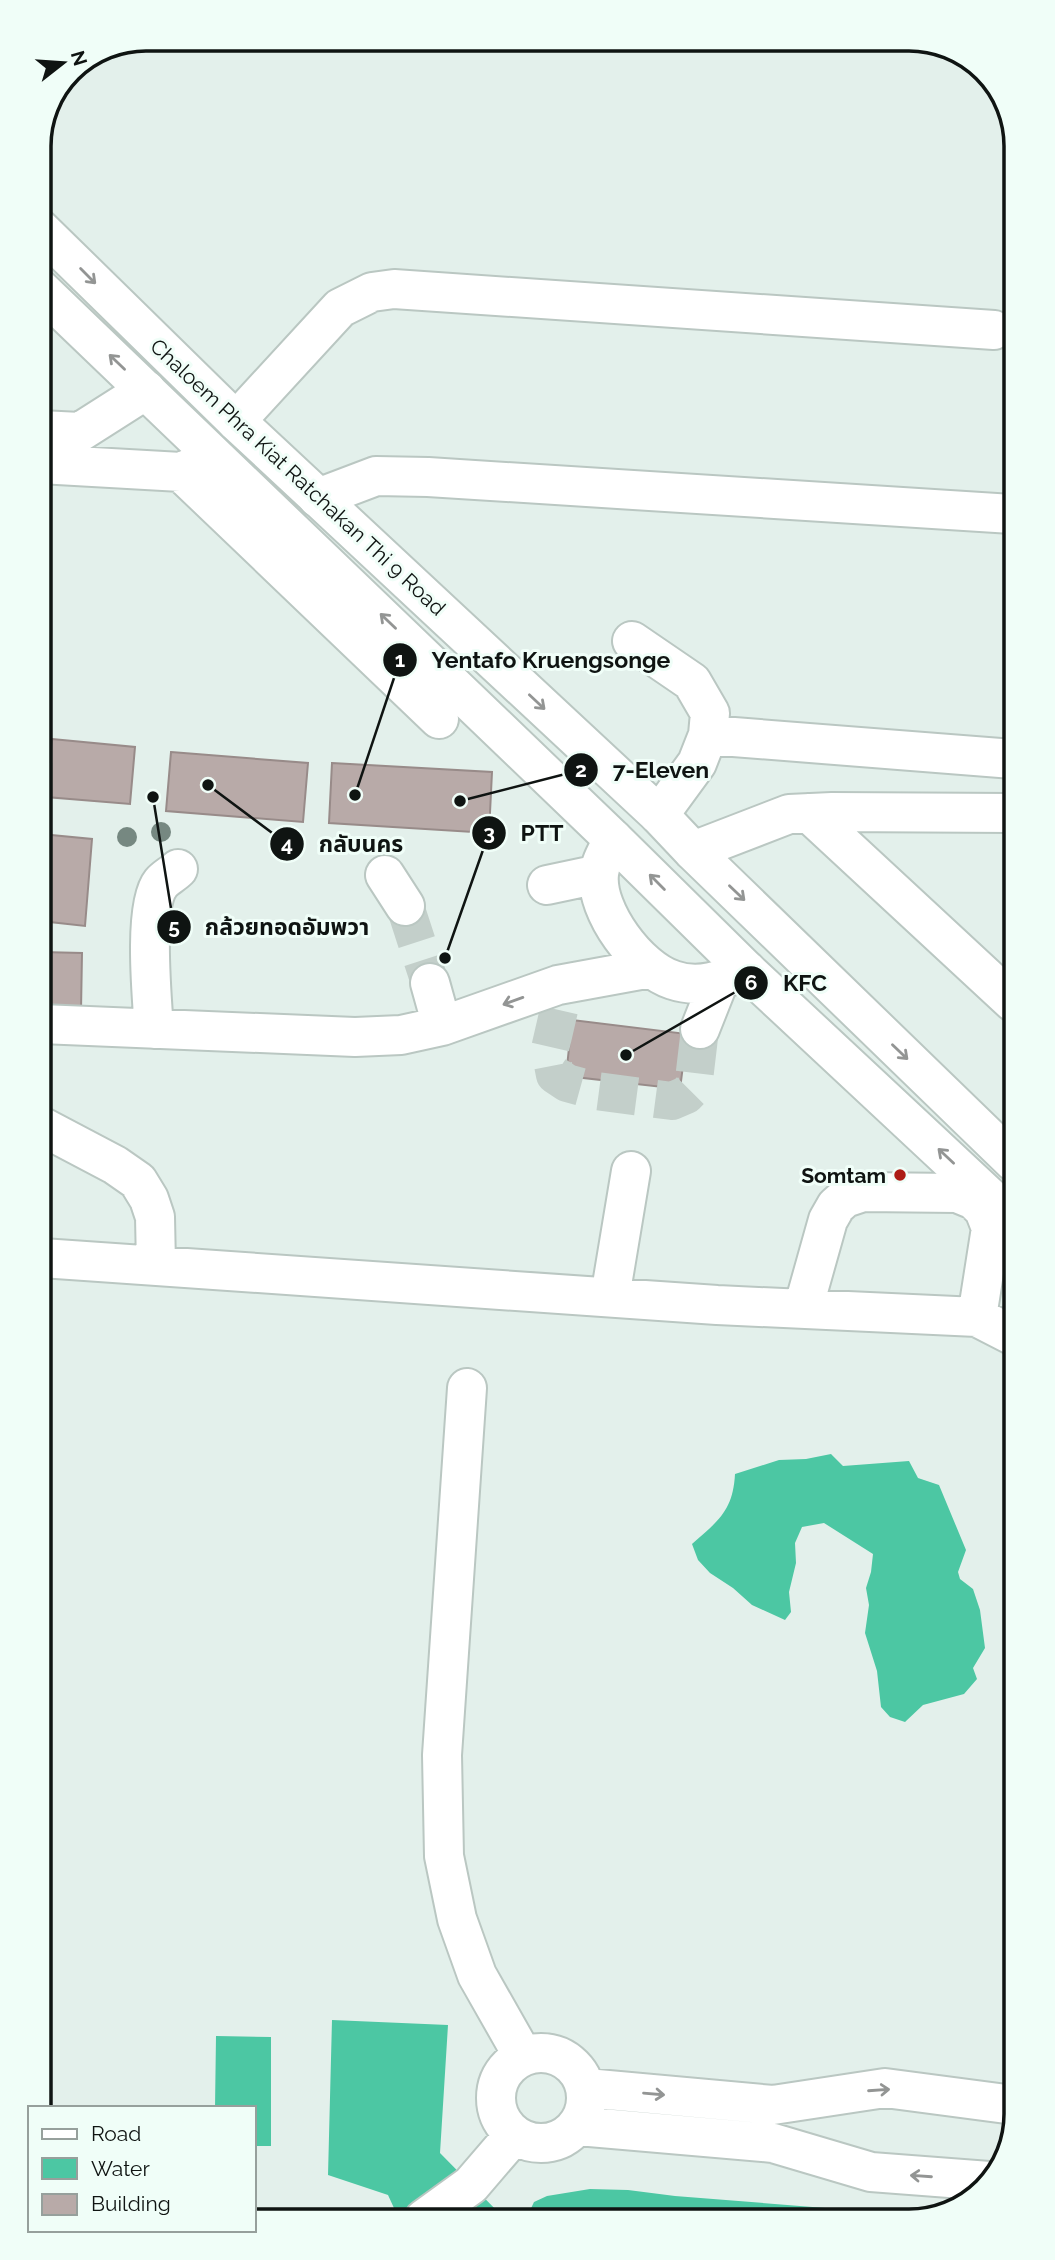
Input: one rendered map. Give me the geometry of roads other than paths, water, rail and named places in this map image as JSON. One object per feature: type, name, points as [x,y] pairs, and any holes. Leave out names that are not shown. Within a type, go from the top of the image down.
[{"type":"street","name":"Chaloem Phra Kiat Ratchakan Thi 9 Road","points":[[51,240],[236,421],[659,815],[1004,1151]]},
{"type":"street","points":[[236,421],[340,308],[372,292],[394,289],[994,330]]},
{"type":"street","name":"Chaloem Phra Kiat Ratchakan Thi 9 Road","points":[[51,299],[613,839],[732,976],[1004,1211]]},
{"type":"street","points":[[51,431],[80,432],[146,390]]},
{"type":"street","points":[[51,465],[181,472],[216,456]]},
{"type":"street","points":[[181,472],[439,719]]},
{"type":"street","points":[[318,498],[376,476],[1004,514]]},
{"type":"street","points":[[632,641],[692,682],[710,713],[708,735],[697,763],[659,815]]},
{"type":"street","points":[[708,735],[1004,758]]},
{"type":"street","points":[[809,813],[1004,994]]},
{"type":"street","points":[[693,851],[789,814],[1004,813]]},
{"type":"street","points":[[613,839],[599,874],[601,900],[615,930],[651,968],[672,980],[698,984],[732,976]]},
{"type":"street","points":[[154,1029],[150,978],[153,903],[160,884],[178,870]]},
{"type":"street","points":[[547,885],[599,874]]},
{"type":"street","points":[[51,1024],[355,1037],[401,1035],[559,997],[651,968]]},
{"type":"street","points":[[700,1029],[732,976]]},
{"type":"street","points":[[430,983],[442,1026]]},
{"type":"street","points":[[51,1131],[115,1165],[138,1181],[149,1199],[155,1217],[156,1265]]},
{"type":"street","points":[[610,1297],[631,1171]]},
{"type":"street","points":[[803,1309],[828,1220],[836,1206],[845,1198],[863,1192],[957,1194],[974,1200],[984,1210],[991,1228],[977,1317]]},
{"type":"street","points":[[51,1259],[610,1297],[977,1317],[1004,1331]]},
{"type":"street","points":[[467,1388],[442,1755],[443,1856],[457,1919],[477,1975],[523,2056]]},
{"type":"street","points":[[539,2052],[554,2054],[569,2061],[586,2088],[586,2104],[578,2126],[559,2140],[543,2144],[528,2142],[514,2135],[503,2123],[497,2108],[496,2092],[500,2077],[510,2064],[523,2056],[539,2052]]},
{"type":"street","points":[[586,2088],[773,2105],[886,2088],[1004,2104]]},
{"type":"street","points":[[773,2105],[773,2143]]},
{"type":"street","points":[[578,2126],[773,2143],[871,2172],[977,2180]]},
{"type":"street","points":[[438,2209],[471,2185],[514,2135]]},
{"type":"water","points":[[831,1454],[843,1466],[909,1461],[918,1478],[939,1485],[966,1550],[958,1572],[960,1579],[973,1589],[980,1610],[985,1648],[973,1668],[977,1679],[964,1694],[923,1705],[905,1722],[890,1717],[881,1707],[877,1671],[865,1633],[869,1605],[866,1588],[873,1554],[824,1523],[802,1527],[795,1543],[796,1563],[789,1592],[791,1612],[785,1620],[752,1605],[710,1573],[698,1560],[692,1544],[717,1522],[727,1506],[734,1487],[735,1474],[779,1460],[806,1459]]},
{"type":"water","points":[[332,2020],[448,2025],[440,2153],[495,2209],[394,2209],[388,2195],[328,2175]]},
{"type":"water","points":[[216,2036],[271,2037],[271,2146],[256,2146],[256,2106],[215,2106]]},
{"type":"water","points":[[590,2189],[628,2190],[838,2209],[531,2209],[534,2202],[547,2196]]},
{"type":"tunnel","points":[[405,906],[430,983]]},
{"type":"tunnel","points":[[559,1010],[550,1049],[555,1075],[567,1083],[596,1091],[672,1101],[686,1095],[693,1088],[700,1029]]},
{"type":"place","name":"กลับนคร","points":[[208,785]]},
{"type":"place","name":"Yentafo Kruengsonge","points":[[355,795]]},
{"type":"place","name":"กล้วยทอดอัมพวา","points":[[153,797]]},
{"type":"place","name":"7-Eleven","points":[[460,801]]},
{"type":"place","name":"PTT","points":[[445,958]]},
{"type":"place","name":"KFC","points":[[626,1055]]},
{"type":"place","name":"Somtam","points":[[900,1175]]}]
